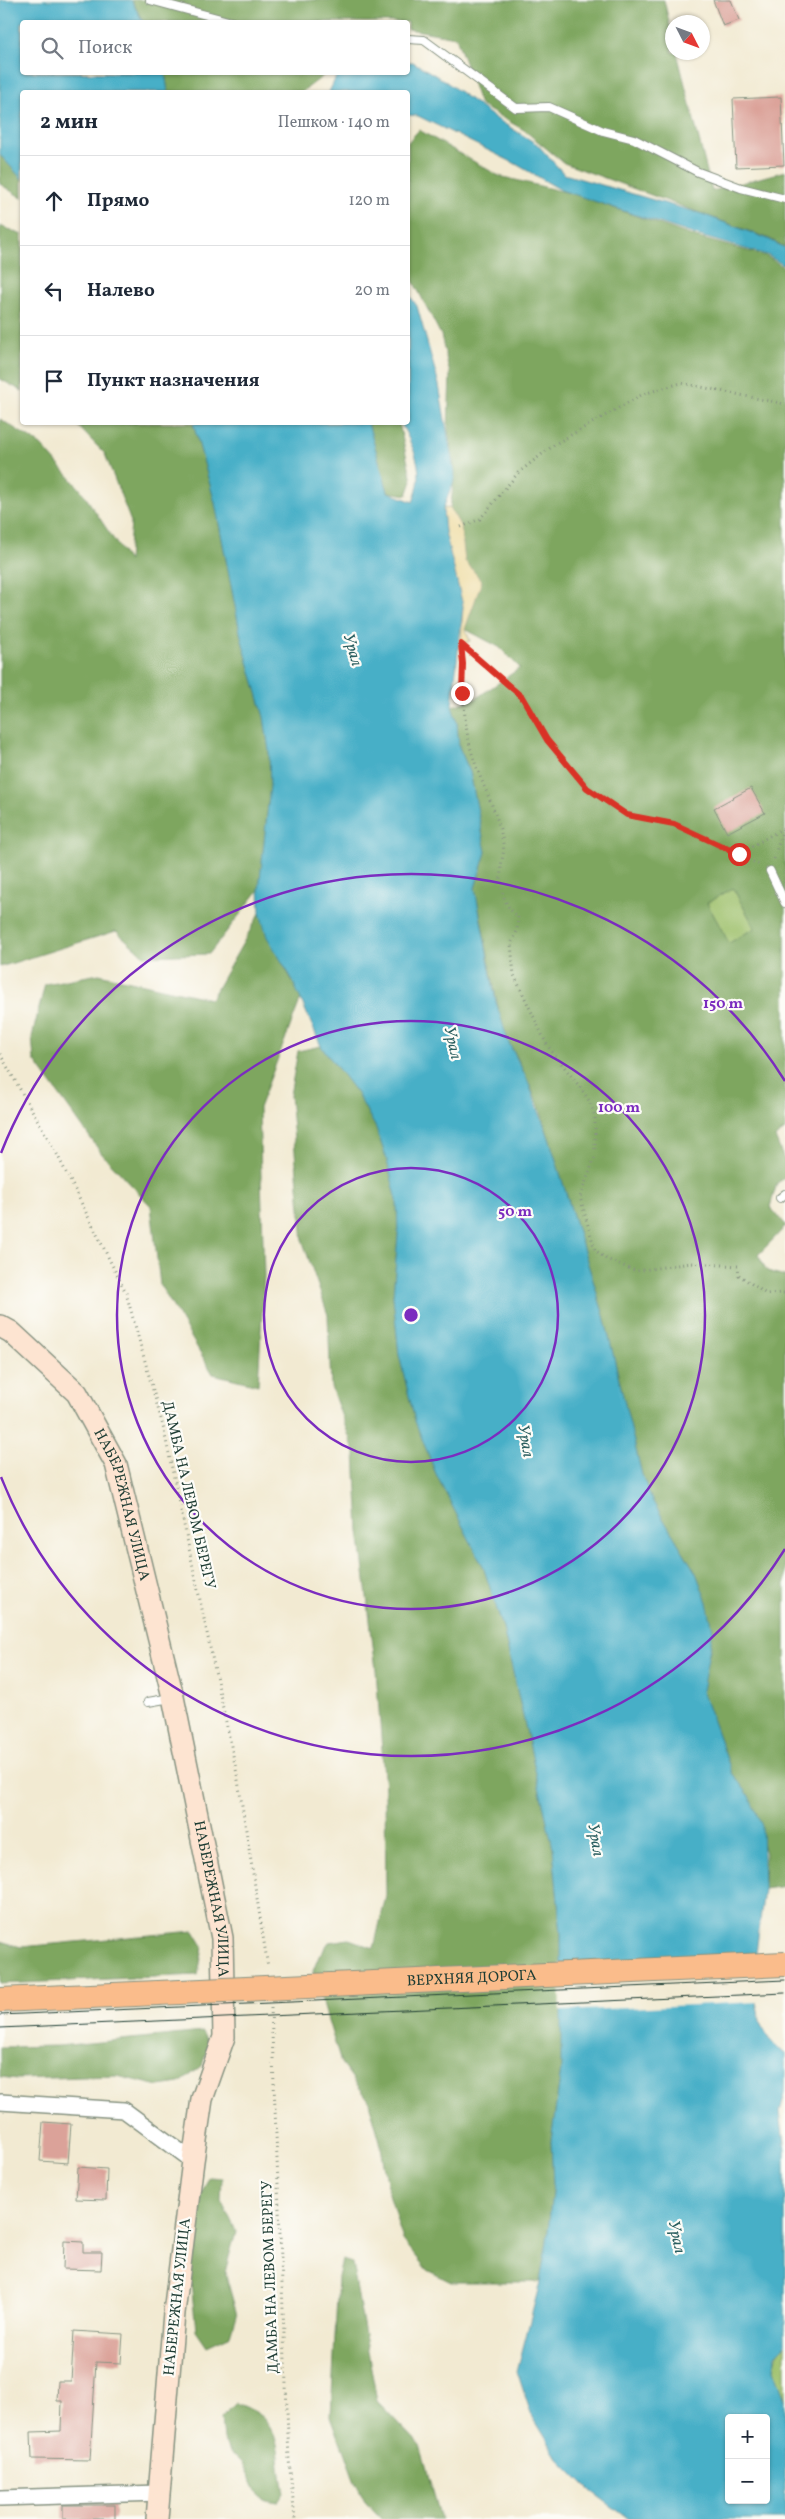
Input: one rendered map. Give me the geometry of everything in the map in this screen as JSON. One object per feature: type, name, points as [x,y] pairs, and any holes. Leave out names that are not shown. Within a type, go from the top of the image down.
[{"type":"main road","name":"НАБЕРЕЖНАЯ УЛИЦА","points":[[0,1326],[11,1332],[77,1393],[116,1464],[172,1697],[222,1938],[224,2037],[202,2099],[193,2162],[174,2313],[157,2519]]},
{"type":"main road","name":"ВЕРХНЯЯ ДОРОГА","points":[[0,2000],[785,1964]]},
{"type":"main road","points":[[159,2493],[162,2519]]},
{"type":"street","points":[[0,2102],[124,2110],[193,2162]]},
{"type":"street","points":[[0,2498],[159,2493]]},
{"type":"lane","points":[[150,0],[225,20]]},
{"type":"lane","points":[[410,39],[424,40],[516,108],[549,107],[603,131],[634,139],[698,172],[741,188],[785,199]]},
{"type":"lane","points":[[770,871],[785,904]]},
{"type":"lane","points":[[148,1702],[172,1697]]},
{"type":"path","points":[[461,527],[480,519],[518,473],[555,444],[643,394],[681,383],[785,404]]},
{"type":"path","points":[[784,828],[770,871],[739,854],[674,824],[627,815],[587,788],[547,740],[522,697],[461,644],[463,718],[477,773],[494,812],[504,844],[500,872],[506,904],[511,912],[518,916],[517,931],[511,944],[514,975],[547,1045],[580,1087],[590,1102],[595,1117],[595,1157],[580,1197],[596,1250],[606,1259],[636,1271],[691,1263],[738,1266],[739,1275],[766,1294],[785,1293]]},
{"type":"path","points":[[739,854],[784,828]]},
{"type":"path","name":"ДАМБА НА ЛЕВОМ БЕРЕГУ","points":[[0,1054],[58,1156],[126,1293],[162,1426],[237,1774],[268,1970]]},
{"type":"path","name":"ДАМБА НА ЛЕВОМ БЕРЕГУ","points":[[273,2035],[289,2460],[295,2519]]},
{"type":"green space","points":[[132,0],[664,0],[667,15],[665,15],[665,60],[679,60],[712,191],[785,171],[785,247],[768,238],[564,163],[524,130],[480,105],[456,37],[410,29],[410,20],[142,20]]},
{"type":"green space","points":[[165,75],[324,75],[305,90],[168,90]]},
{"type":"green space","points":[[419,130],[499,176],[577,195],[695,237],[766,256],[785,268],[785,1130],[775,1137],[785,1162],[785,1178],[777,1183],[770,1207],[785,1224],[785,1227],[758,1255],[767,1271],[785,1276],[785,1886],[764,1889],[765,1853],[748,1794],[732,1773],[702,1691],[705,1668],[711,1647],[707,1602],[696,1573],[653,1502],[642,1475],[604,1316],[550,1141],[539,1106],[508,1041],[500,1018],[475,888],[486,852],[470,772],[459,747],[457,723],[452,706],[475,699],[520,668],[499,647],[465,629],[482,581],[465,561],[461,527],[450,508],[455,473],[448,430],[450,374],[441,335],[410,275],[410,140]],"holes":[[[733,888],[755,928],[729,943],[707,903]]]},
{"type":"green space","points":[[0,155],[20,177],[20,197],[0,184]]},
{"type":"green space","points":[[0,226],[20,234],[20,390],[0,379]]},
{"type":"green space","points":[[0,419],[41,445],[81,490],[128,561],[131,522],[105,454],[77,425],[194,425],[215,503],[241,637],[264,717],[269,751],[270,786],[259,890],[209,954],[144,956],[116,931],[0,967]]},
{"type":"green space","points":[[369,425],[399,425],[412,481],[407,495],[388,492]]},
{"type":"green space","points":[[733,888],[755,928],[729,943],[707,903]]},
{"type":"green space","points":[[260,913],[274,946],[301,998],[259,1108],[264,1276],[258,1385],[213,1374],[160,1285],[151,1206],[102,1154],[34,1060],[32,1037],[45,984],[99,974],[211,999]]},
{"type":"green space","points":[[321,1046],[358,1095],[376,1128],[386,1157],[397,1200],[398,1235],[393,1296],[399,1355],[415,1421],[436,1474],[483,1566],[503,1628],[553,1848],[561,1934],[563,2027],[561,2070],[551,2141],[553,2183],[547,2241],[540,2282],[451,2282],[427,2270],[403,2240],[389,2194],[380,2141],[368,2099],[341,2063],[313,1971],[319,1956],[329,1942],[349,1939],[374,1948],[386,1896],[385,1790],[376,1670],[359,1531],[355,1453],[331,1387],[328,1315],[303,1242],[290,1095],[298,1051]]},
{"type":"green space","points":[[194,1931],[203,1946],[198,1975],[0,1984],[0,1941],[21,1947]]},
{"type":"green space","points":[[203,2032],[209,2042],[202,2066],[180,2083],[159,2086],[117,2076],[18,2079],[0,2077],[0,2047],[58,2046]]},
{"type":"green space","points":[[209,2177],[222,2178],[221,2200],[236,2231],[225,2272],[237,2315],[231,2335],[207,2346],[196,2330],[188,2253],[199,2199]]},
{"type":"green space","points":[[342,2260],[352,2263],[377,2401],[420,2446],[441,2519],[381,2519],[366,2503],[354,2479],[331,2416],[338,2276]]},
{"type":"green space","points":[[785,2345],[785,2400],[776,2378],[774,2364],[779,2351]]},
{"type":"green space","points":[[236,2403],[252,2410],[271,2428],[278,2450],[284,2493],[278,2502],[266,2500],[256,2491],[242,2461],[231,2454],[223,2440],[221,2418]]},
{"type":"sand","points":[[450,508],[461,527],[465,561],[482,581],[465,629],[470,641],[461,644],[463,606],[445,532],[443,509]]},
{"type":"water","points":[[0,0],[131,0],[142,20],[20,20],[20,75],[165,75],[168,90],[20,90],[20,177],[0,155]]},
{"type":"water","points":[[410,62],[413,62],[445,81],[495,118],[537,144],[564,174],[702,214],[768,239],[785,248],[785,266],[767,255],[696,235],[561,190],[514,163],[418,116],[410,115],[410,90],[330,90],[337,75],[410,75]]},
{"type":"water","name":"Урал","points":[[410,296],[417,306],[439,385],[455,478],[443,509],[445,532],[463,606],[452,706],[457,723],[459,747],[470,772],[486,852],[475,888],[496,1002],[508,1041],[527,1079],[550,1141],[604,1316],[642,1475],[653,1502],[696,1573],[707,1602],[713,1630],[702,1691],[732,1773],[748,1794],[762,1826],[764,1889],[754,1969],[756,2002],[761,2025],[769,2039],[785,2054],[785,2093],[780,2112],[785,2151],[785,2345],[775,2355],[774,2369],[785,2400],[785,2519],[629,2519],[591,2491],[558,2458],[531,2414],[517,2371],[540,2282],[547,2241],[553,2183],[551,2141],[561,2070],[561,1934],[553,1848],[503,1628],[483,1566],[436,1474],[415,1421],[399,1355],[393,1296],[398,1235],[397,1200],[386,1157],[376,1128],[358,1095],[321,1046],[291,977],[267,937],[260,913],[259,889],[270,786],[269,751],[264,717],[241,637],[215,503],[194,425],[369,425],[388,492],[413,502],[419,480],[419,471],[414,452],[402,425],[410,425]]},
{"type":"pier","points":[[559,1964],[757,1969],[759,2002],[560,2011]]},
{"type":"building","points":[[713,0],[731,0],[739,20],[723,26]]},
{"type":"building","points":[[781,97],[784,165],[736,167],[733,99]]},
{"type":"building","points":[[751,788],[765,813],[727,833],[714,808]]},
{"type":"building","points":[[43,2122],[71,2124],[68,2163],[40,2161]]},
{"type":"building","points":[[78,2167],[107,2169],[106,2200],[76,2199]]},
{"type":"building","points":[[64,2241],[83,2242],[83,2252],[102,2252],[101,2270],[63,2269]]},
{"type":"building","points":[[74,2331],[123,2334],[121,2363],[96,2362],[90,2460],[32,2459],[31,2432],[61,2431],[62,2401],[57,2401],[58,2381],[71,2381]]},
{"type":"building","points":[[63,2505],[115,2505],[115,2519],[63,2519]]},
{"type":"tram line","points":[[0,2015],[785,1980]]},
{"type":"tram line","points":[[0,2028],[785,1993]]},
{"type":"route","points":[[462,693],[463,664],[461,644],[522,697],[547,740],[587,788],[627,815],[674,824],[739,854]]}]
